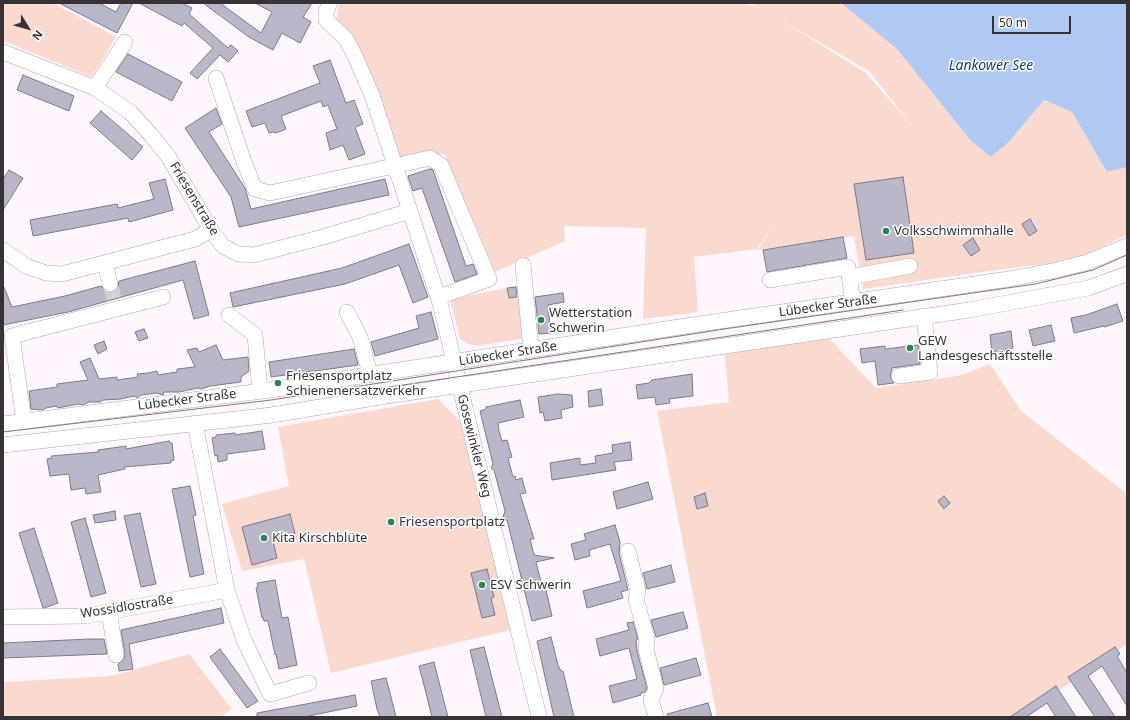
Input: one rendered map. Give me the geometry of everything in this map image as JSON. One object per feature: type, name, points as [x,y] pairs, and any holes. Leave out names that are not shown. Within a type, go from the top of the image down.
[{"type":"street","points":[[330,3],[326,12],[326,20],[346,39],[372,95],[439,297],[454,362]]},
{"type":"street","points":[[95,88],[125,42]]},
{"type":"street","name":"Friesenstraße","points":[[3,52],[95,88],[130,112],[168,156],[211,230],[223,246],[238,254],[254,255],[323,237],[410,211]]},
{"type":"street","points":[[216,78],[244,162],[256,189],[270,193],[430,158],[441,165],[489,279],[439,297]]},
{"type":"street","points":[[3,250],[26,266],[46,273],[62,274],[105,264],[195,239],[211,230]]},
{"type":"street","name":"Lübecker Straße","points":[[3,424],[260,391],[1057,270],[1088,262],[1127,246]]},
{"type":"street","points":[[105,264],[110,284]]},
{"type":"street","points":[[523,265],[532,350]]},
{"type":"street","points":[[850,277],[910,266]]},
{"type":"street","points":[[770,280],[848,267],[853,302]]},
{"type":"street","name":"Lübecker Straße","points":[[3,445],[272,415],[924,316],[1042,297],[1081,289],[1127,274]]},
{"type":"street","points":[[24,422],[12,336],[115,304],[163,297]]},
{"type":"street","points":[[347,312],[360,337],[370,374]]},
{"type":"street","points":[[229,315],[255,335],[260,391]]},
{"type":"street","points":[[898,376],[930,372],[924,316]]},
{"type":"street","name":"Gosewinkler Weg","points":[[454,362],[507,578],[539,717]]},
{"type":"street","points":[[195,423],[227,590],[244,640],[270,694],[309,683]]},
{"type":"street","points":[[628,551],[638,591],[636,600],[646,639],[646,649],[656,689],[652,700],[656,717]]},
{"type":"street","name":"Wossidlostraße","points":[[3,617],[86,616],[227,590]]},
{"type":"street","points":[[110,612],[116,655]]},
{"type":"shaded area","points":[[3,3],[53,3],[116,37],[92,77],[3,41]]},
{"type":"shaded area","points":[[340,3],[740,3],[761,8],[749,3],[841,3],[897,49],[971,141],[991,157],[1008,143],[1044,100],[1072,112],[1107,172],[1127,167],[1127,235],[1072,261],[1003,269],[863,289],[854,236],[758,250],[775,224],[757,249],[694,257],[698,312],[643,319],[646,228],[564,226],[565,241],[495,272],[444,154],[400,158],[334,27]],"holes":[[[778,18],[869,71],[915,129],[866,73]]]},
{"type":"shaded area","points":[[507,288],[509,298],[520,297],[525,338],[477,346],[468,344],[460,339],[450,299]]},
{"type":"shaded area","points":[[822,331],[876,388],[962,375],[990,364],[1021,411],[1127,494],[1127,644],[1020,717],[717,717],[657,411],[729,402],[724,346]]},
{"type":"shaded area","name":"Friesensportplatz","points":[[438,399],[462,423],[510,630],[331,673],[304,559],[242,571],[222,504],[289,486],[278,427]]},
{"type":"shaded area","points":[[189,654],[232,709],[220,717],[3,717],[3,682],[111,676]]},
{"type":"water","name":"Lankower See","points":[[841,3],[1127,3],[1127,167],[1107,172],[1072,112],[1044,100],[1008,143],[991,157],[971,141],[897,49]]},
{"type":"building","points":[[59,3],[99,3],[116,12],[121,3],[133,3],[117,33]]},
{"type":"building","points":[[139,3],[182,3],[192,8],[189,14],[228,48],[231,45],[238,51],[228,62],[220,55],[197,79],[190,73],[213,48],[184,23],[182,26]]},
{"type":"building","points":[[203,3],[220,3],[261,33],[272,12],[255,3],[312,3],[303,17],[311,22],[300,43],[282,33],[273,50],[249,37]]},
{"type":"building","points":[[128,54],[182,82],[172,101],[116,72]]},
{"type":"building","points":[[330,60],[346,103],[354,100],[363,124],[355,127],[365,154],[349,160],[343,145],[330,150],[326,133],[337,129],[328,105],[323,107],[321,101],[281,116],[286,129],[276,133],[269,133],[265,123],[252,127],[246,111],[320,83],[313,66]]},
{"type":"building","points":[[23,75],[74,96],[69,111],[17,90]]},
{"type":"building","points":[[216,108],[222,124],[209,132],[245,188],[251,209],[385,179],[389,195],[239,227],[231,197],[185,128]]},
{"type":"building","points":[[101,111],[143,147],[132,160],[90,123]]},
{"type":"building","points":[[430,169],[433,170],[466,266],[473,264],[477,274],[455,282],[422,188],[413,191],[408,176]]},
{"type":"building","points":[[9,170],[23,178],[3,210],[3,179]]},
{"type":"building","name":"Volksschwimmhalle","points":[[903,177],[914,253],[866,260],[854,184]]},
{"type":"building","points":[[165,179],[173,210],[129,222],[128,218],[33,236],[30,220],[117,204],[118,208],[154,199],[149,183]]},
{"type":"building","points":[[1030,219],[1037,231],[1029,236],[1022,224]]},
{"type":"building","points":[[843,237],[847,258],[767,272],[763,250]]},
{"type":"building","points":[[973,238],[980,250],[971,256],[963,245]]},
{"type":"building","points":[[409,244],[428,297],[413,303],[399,265],[345,284],[233,307],[230,293],[342,268]]},
{"type":"building","points":[[195,261],[209,315],[194,319],[183,280],[68,312],[3,325],[3,285],[12,307],[65,296],[101,286],[107,292],[112,293],[118,287],[119,281]]},
{"type":"building","points":[[516,287],[517,297],[509,298],[507,288]]},
{"type":"building","name":"Wetterstation Schwerin","points":[[563,293],[564,302],[548,305],[551,333],[539,334],[535,297]]},
{"type":"building","points":[[1117,304],[1123,321],[1104,327],[1074,333],[1071,318],[1086,315]]},
{"type":"building","points":[[431,312],[438,339],[375,356],[371,342],[419,328],[416,316]]},
{"type":"building","points":[[1051,325],[1055,341],[1033,346],[1029,330]]},
{"type":"building","points":[[144,329],[148,338],[139,341],[135,332]]},
{"type":"building","points":[[1011,331],[1013,348],[992,352],[990,335]]},
{"type":"building","points":[[104,341],[107,349],[98,354],[94,345]]},
{"type":"building","points":[[216,345],[223,360],[248,357],[249,371],[241,377],[241,382],[179,392],[164,392],[163,395],[156,393],[141,395],[138,398],[134,396],[121,399],[103,400],[100,402],[89,402],[83,405],[78,404],[58,408],[56,406],[43,410],[31,409],[29,391],[57,387],[57,384],[88,380],[80,362],[90,358],[99,379],[117,377],[117,380],[138,377],[137,374],[157,371],[158,375],[177,372],[177,369],[195,367],[187,350],[197,348],[199,352]]},
{"type":"building","points":[[918,345],[920,364],[892,368],[890,377],[894,383],[878,385],[875,361],[862,363],[860,349],[885,346],[885,349]]},
{"type":"building","points":[[354,349],[358,365],[271,377],[269,362]]},
{"type":"building","points":[[692,374],[693,396],[669,399],[670,403],[656,405],[655,397],[638,399],[636,385],[649,383],[652,380]]},
{"type":"building","points":[[601,389],[603,405],[589,407],[588,391]]},
{"type":"building","points":[[558,394],[572,395],[573,407],[561,410],[562,418],[545,421],[543,412],[540,413],[538,397]]},
{"type":"building","points":[[520,400],[524,417],[498,423],[499,431],[502,441],[507,440],[512,457],[508,458],[513,477],[515,476],[516,480],[522,478],[526,493],[520,494],[534,539],[530,539],[534,555],[554,558],[536,562],[542,586],[545,586],[552,616],[532,621],[507,520],[502,520],[505,511],[494,470],[491,468],[493,464],[480,411],[486,409],[486,407]]},
{"type":"building","points":[[262,431],[265,449],[227,454],[227,460],[218,462],[217,455],[215,456],[212,438],[216,437],[216,435],[235,433],[235,435]]},
{"type":"building","points":[[169,441],[172,443],[174,460],[171,461],[171,463],[124,467],[125,469],[98,475],[101,492],[86,494],[85,488],[71,490],[69,474],[50,476],[47,459],[52,458],[51,456],[98,452],[98,450],[126,446],[126,449]]},
{"type":"building","points":[[630,442],[632,460],[614,462],[616,470],[552,480],[550,463],[580,458],[580,465],[596,463],[595,456],[613,453],[612,445]]},
{"type":"building","points":[[648,482],[653,499],[617,509],[613,492]]},
{"type":"building","points":[[190,486],[196,515],[193,516],[204,574],[190,577],[172,489]]},
{"type":"building","points":[[705,493],[708,506],[697,509],[694,497]]},
{"type":"building","points":[[944,496],[950,503],[944,509],[938,501]]},
{"type":"building","points":[[115,511],[116,520],[95,523],[93,515]]},
{"type":"building","points":[[140,513],[156,584],[141,587],[124,516]]},
{"type":"building","name":"Kita Kirschblüte","points":[[290,514],[295,534],[273,541],[277,558],[252,565],[242,527]]},
{"type":"building","points":[[85,518],[106,593],[91,597],[71,522]]},
{"type":"building","points":[[615,525],[620,542],[619,553],[628,590],[621,592],[623,598],[587,608],[583,591],[621,581],[610,544],[589,550],[590,556],[575,560],[571,544],[586,540],[584,534]]},
{"type":"building","points":[[34,528],[58,603],[44,608],[19,533]]},
{"type":"building","points":[[671,565],[675,582],[647,589],[643,573]]},
{"type":"building","name":"ESV Schwerin","points":[[487,569],[494,597],[491,598],[495,615],[482,618],[471,573]]},
{"type":"building","points":[[275,580],[282,618],[288,617],[297,665],[279,669],[268,621],[264,621],[263,617],[262,618],[256,588],[258,587],[257,583]]},
{"type":"building","points":[[221,608],[224,623],[129,644],[133,669],[119,671],[118,664],[124,659],[125,654],[121,630]]},
{"type":"building","points":[[683,612],[688,628],[656,637],[651,620]]},
{"type":"building","points":[[633,622],[638,639],[636,640],[637,651],[647,688],[645,692],[641,693],[641,695],[613,703],[609,686],[637,679],[629,648],[600,656],[596,639],[629,630],[627,623]]},
{"type":"building","points":[[551,637],[558,665],[561,671],[563,671],[574,717],[554,717],[537,641]]},
{"type":"building","points":[[104,639],[107,654],[3,658],[3,643]]},
{"type":"building","points":[[484,647],[502,717],[486,717],[470,650]]},
{"type":"building","points":[[1115,647],[1120,654],[1117,656],[1127,673],[1127,706],[1102,666],[1088,676],[1115,717],[1095,717],[1068,677]]},
{"type":"building","points":[[220,649],[258,701],[247,708],[210,657]]},
{"type":"building","points":[[696,658],[701,675],[664,685],[660,668]]},
{"type":"building","points":[[434,662],[448,717],[432,717],[419,666]]},
{"type":"building","points":[[386,678],[396,717],[380,717],[377,709],[371,681]]},
{"type":"building","points":[[1056,686],[1076,717],[1056,717],[1047,703],[1026,717],[1010,717]]},
{"type":"building","points":[[355,695],[357,706],[304,717],[257,717],[257,713]]},
{"type":"building","points":[[708,703],[712,717],[668,717],[667,714]]},
{"type":"tunnel","points":[[110,284],[114,299]]},
{"type":"tram line","points":[[3,432],[271,400],[724,329],[1035,284],[1093,270],[1127,255]]},
{"type":"tram line","points":[[343,394],[903,310]]},
{"type":"place","name":"Volksschwimmhalle","points":[[886,231]]},
{"type":"place","name":"Wetterstation Schwerin","points":[[541,320]]},
{"type":"place","name":"GEW Landesgeschäftsstelle","points":[[910,348]]},
{"type":"place","name":"Friesensportplatz Schienenersatzverkehr","points":[[278,383]]},
{"type":"place","name":"Friesensportplatz","points":[[391,522]]},
{"type":"place","name":"Kita Kirschblüte","points":[[264,538]]},
{"type":"place","name":"ESV Schwerin","points":[[482,585]]}]
